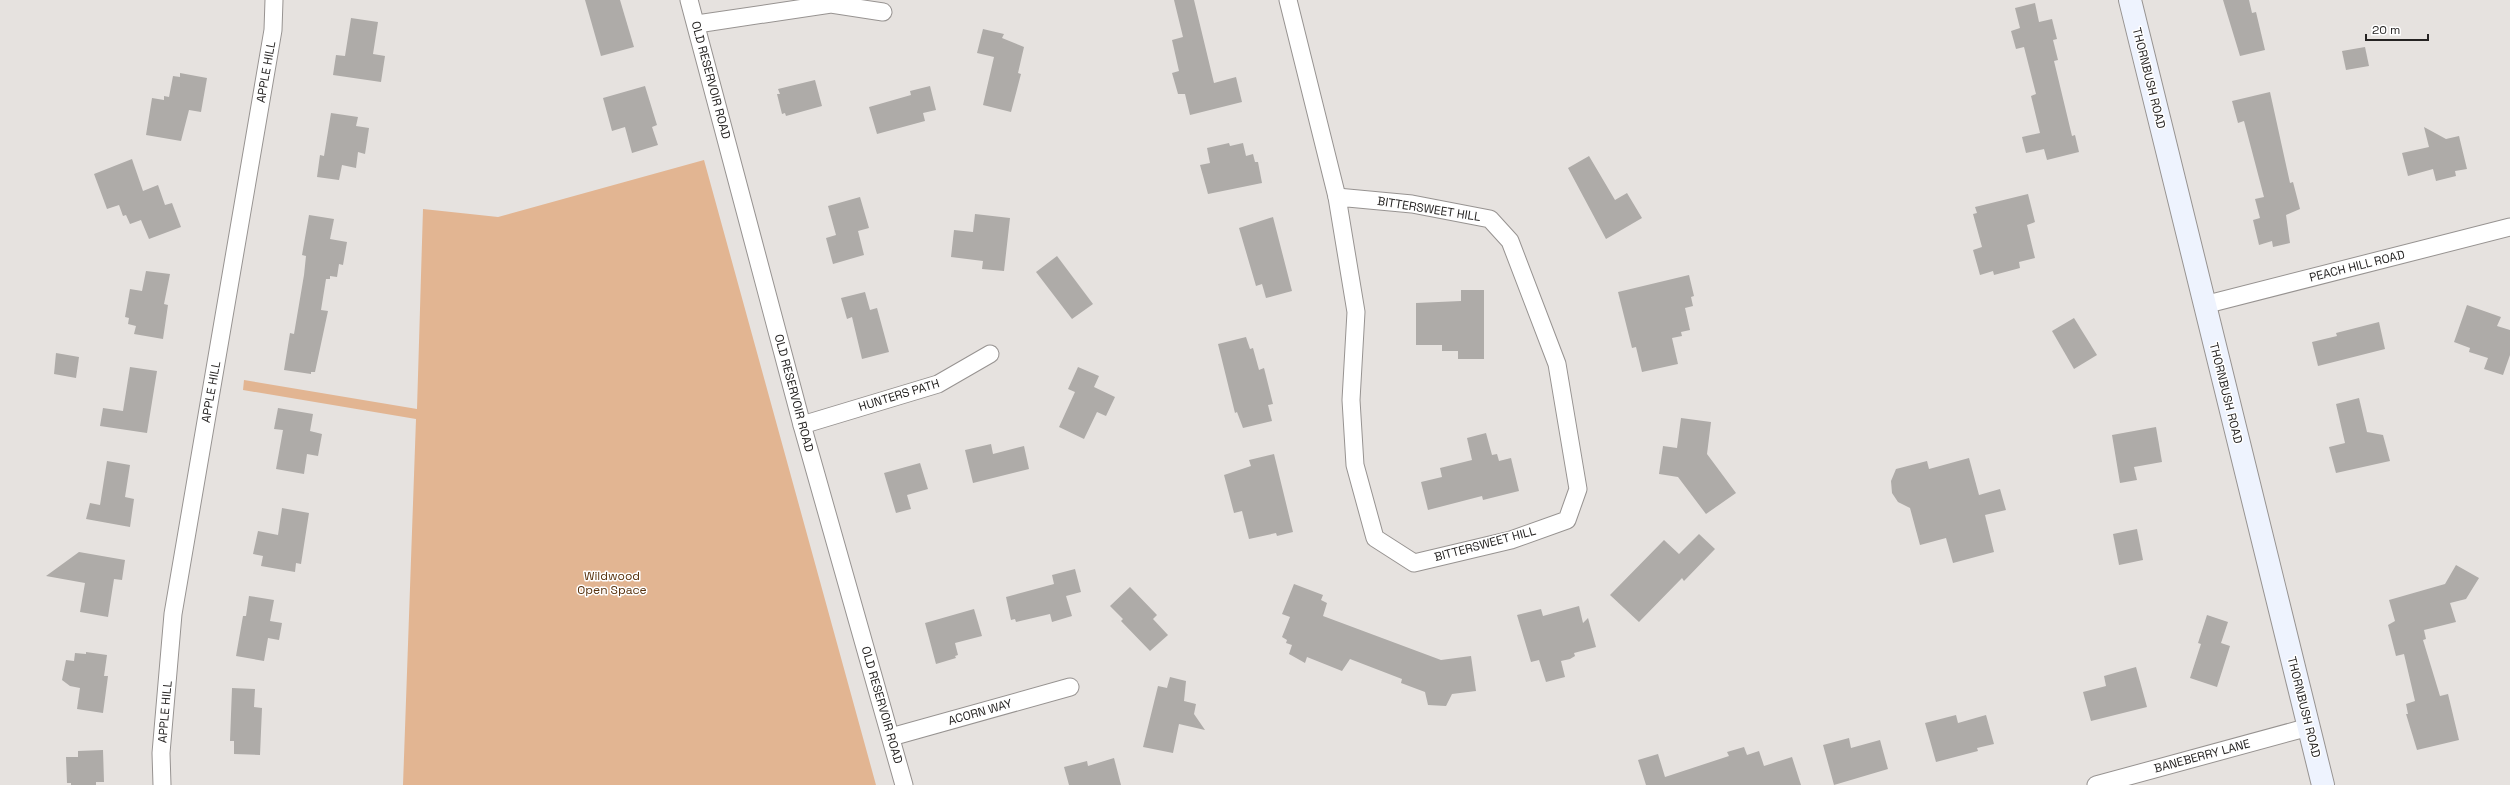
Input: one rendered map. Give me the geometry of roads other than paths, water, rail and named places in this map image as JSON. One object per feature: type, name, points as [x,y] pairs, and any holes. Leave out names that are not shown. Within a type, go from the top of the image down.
[{"type":"main road","name":"THORNBUSH ROAD","points":[[2130,0],[2323,785]]},
{"type":"street","name":"APPLE HILL","points":[[162,785],[161,753],[173,614],[272,38],[274,0]]},
{"type":"street","name":"OLD RESERVOIR ROAD","points":[[689,0],[697,24],[802,424],[904,785]]},
{"type":"street","name":"BITTERSWEET HILL","points":[[1288,0],[1337,197],[1356,312],[1351,400],[1355,465],[1375,538],[1414,563],[1511,540],[1567,520],[1578,489],[1557,364],[1510,241],[1490,219],[1412,204],[1337,197]]},
{"type":"street","points":[[697,24],[831,4],[883,12]]},
{"type":"street","name":"PEACH HILL ROAD","points":[[2204,305],[2510,227]]},
{"type":"street","name":"HUNTERS PATH","points":[[802,424],[938,384],[990,354]]},
{"type":"street","name":"ACORN WAY","points":[[891,737],[1070,687]]},
{"type":"street","name":"BANEBERRY LANE","points":[[2096,785],[2309,727]]},
{"type":"park label","name":"Wildwood Open Space","points":[[612,583]]}]
